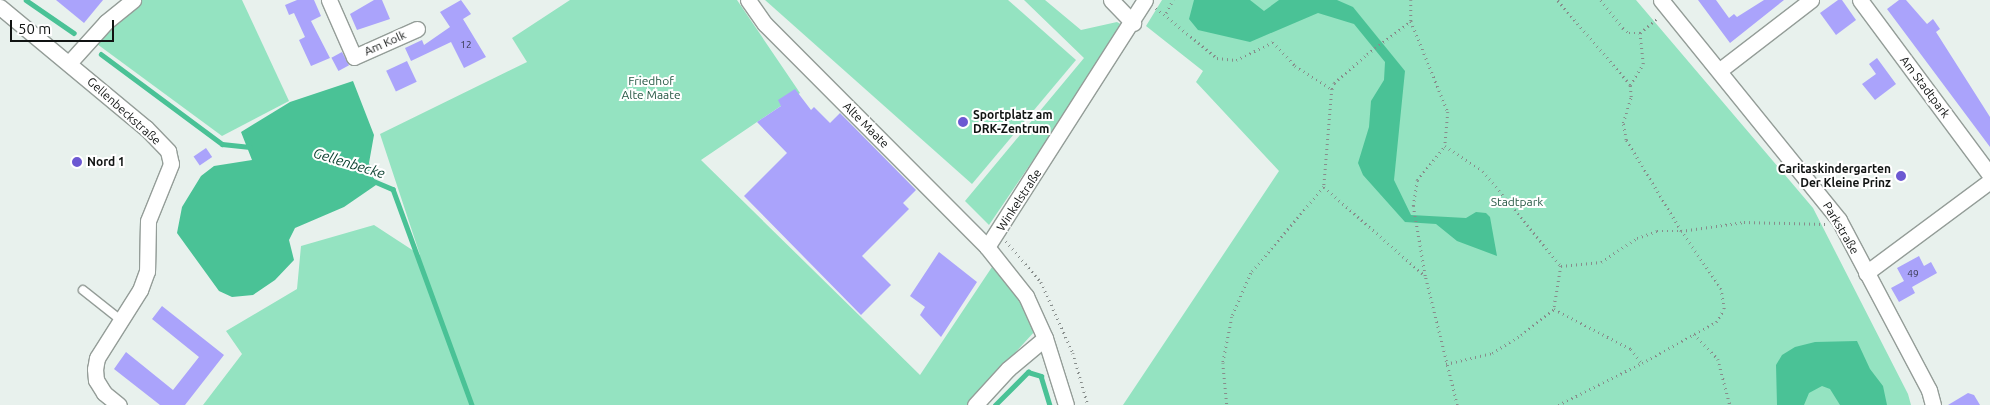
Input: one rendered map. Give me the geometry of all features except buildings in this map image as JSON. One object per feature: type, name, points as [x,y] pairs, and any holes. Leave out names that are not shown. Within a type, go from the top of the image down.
[{"type":"street","points":[[69,63],[106,22],[133,0]]},
{"type":"street","name":"Am Kolk","points":[[329,0],[354,57],[417,29]]},
{"type":"street","name":"Alte Maate","points":[[748,0],[765,24],[987,248]]},
{"type":"street","points":[[1111,0],[1132,23]]},
{"type":"street","points":[[1720,70],[1811,0]]},
{"type":"street","name":"Am Stadtpark","points":[[1860,0],[1990,175]]},
{"type":"street","name":"Winkelstraße","points":[[987,248],[1132,23],[1144,1]]},
{"type":"street","name":"Parkstraße","points":[[1665,4],[1839,220],[1929,390],[1933,405]]},
{"type":"street","name":"Gellenbeckstraße","points":[[2,13],[69,63],[168,151],[170,164],[148,221],[147,271],[140,290],[97,358],[96,380],[104,393],[119,405]]},
{"type":"street","points":[[1866,273],[1990,181]]},
{"type":"street","points":[[987,248],[1026,296],[1045,338],[1066,405]]},
{"type":"street","points":[[975,405],[1008,369],[1045,338]]},
{"type":"lane","points":[[83,290],[122,321]]},
{"type":"path","points":[[1166,13],[1173,0]]},
{"type":"path","points":[[1411,0],[1411,21],[1448,112],[1445,146],[1417,180],[1413,206],[1425,276],[1457,405]]},
{"type":"path","points":[[1557,0],[1630,85],[1631,97],[1623,123],[1626,140],[1681,231],[1722,290],[1725,301],[1724,309],[1716,322],[1642,363],[1558,405]]},
{"type":"path","points":[[1601,0],[1623,28],[1629,33],[1640,33]]},
{"type":"path","points":[[1144,1],[1166,13],[1216,58],[1236,60],[1273,42],[1295,66],[1332,89]]},
{"type":"path","points":[[1630,85],[1643,64],[1640,33],[1665,4]]},
{"type":"path","points":[[1227,405],[1223,363],[1232,316],[1247,282],[1324,187],[1327,123],[1334,83],[1383,41],[1411,21]]},
{"type":"path","points":[[1445,146],[1483,171],[1561,266],[1554,309],[1521,336],[1492,353],[1446,364]]},
{"type":"path","points":[[1324,187],[1425,276]]},
{"type":"path","points":[[1561,266],[1601,262],[1637,238],[1658,231],[1681,231],[1744,222],[1819,225],[1839,220]]},
{"type":"path","points":[[999,232],[1041,282],[1073,353],[1088,405]]},
{"type":"path","points":[[1554,309],[1630,348],[1642,363]]},
{"type":"path","points":[[1694,334],[1718,360],[1730,405]]},
{"type":"green space","points":[[141,0],[242,0],[289,101],[222,136],[97,44],[112,20]]},
{"type":"green space","name":"Friedhof Alte Maate","points":[[570,0],[737,0],[800,93],[701,160],[920,375],[992,267],[1024,304],[1035,331],[967,405],[203,405],[242,354],[226,331],[297,289],[301,246],[374,225],[420,255],[380,134],[527,62],[512,38]]},
{"type":"green space","name":"Sportplatz am DRK-Zentrum","points":[[765,0],[1008,0],[1076,60],[972,184]]},
{"type":"green space","points":[[1024,0],[1045,0],[1081,30],[1117,22],[1124,26],[989,225],[965,201],[1084,58]]},
{"type":"green space","name":"Stadtpark","points":[[1162,0],[1636,0],[1813,208],[1908,394],[1911,405],[1123,405],[1279,171],[1196,82],[1203,71],[1146,26]]},
{"type":"water","points":[[1194,0],[1250,0],[1264,11],[1279,0],[1337,0],[1353,7],[1405,71],[1394,180],[1411,215],[1466,218],[1476,212],[1486,213],[1490,217],[1497,256],[1457,241],[1436,224],[1405,222],[1363,175],[1358,163],[1369,127],[1371,101],[1384,80],[1385,62],[1354,24],[1318,13],[1250,42],[1198,30],[1189,19]]},
{"type":"water","points":[[353,81],[374,135],[369,163],[376,185],[344,207],[295,228],[289,240],[294,260],[275,280],[253,295],[232,297],[219,291],[177,233],[182,207],[201,176],[214,166],[252,160],[241,132],[290,102]]},
{"type":"water","points":[[1857,341],[1870,369],[1883,386],[1887,405],[1840,405],[1830,389],[1822,386],[1809,393],[1804,405],[1777,405],[1776,365],[1782,355],[1795,347],[1815,342]]},
{"type":"waterway","name":"Gellenbecke","points":[[26,0],[74,33]]},
{"type":"waterway","name":"Gellenbecke","points":[[101,54],[222,144],[250,147]]},
{"type":"waterway","name":"Gellenbecke","points":[[369,179],[393,189],[472,405]]},
{"type":"waterway","name":"Gellenbecke","points":[[995,405],[1028,372],[1041,376],[1050,405]]},
{"type":"place","name":"Sportplatz am DRK-Zentrum","points":[[963,122]]},
{"type":"place","name":"Nord 1","points":[[77,162]]},
{"type":"place","name":"Caritaskindergarten Der Kleine Prinz","points":[[1901,176]]}]
